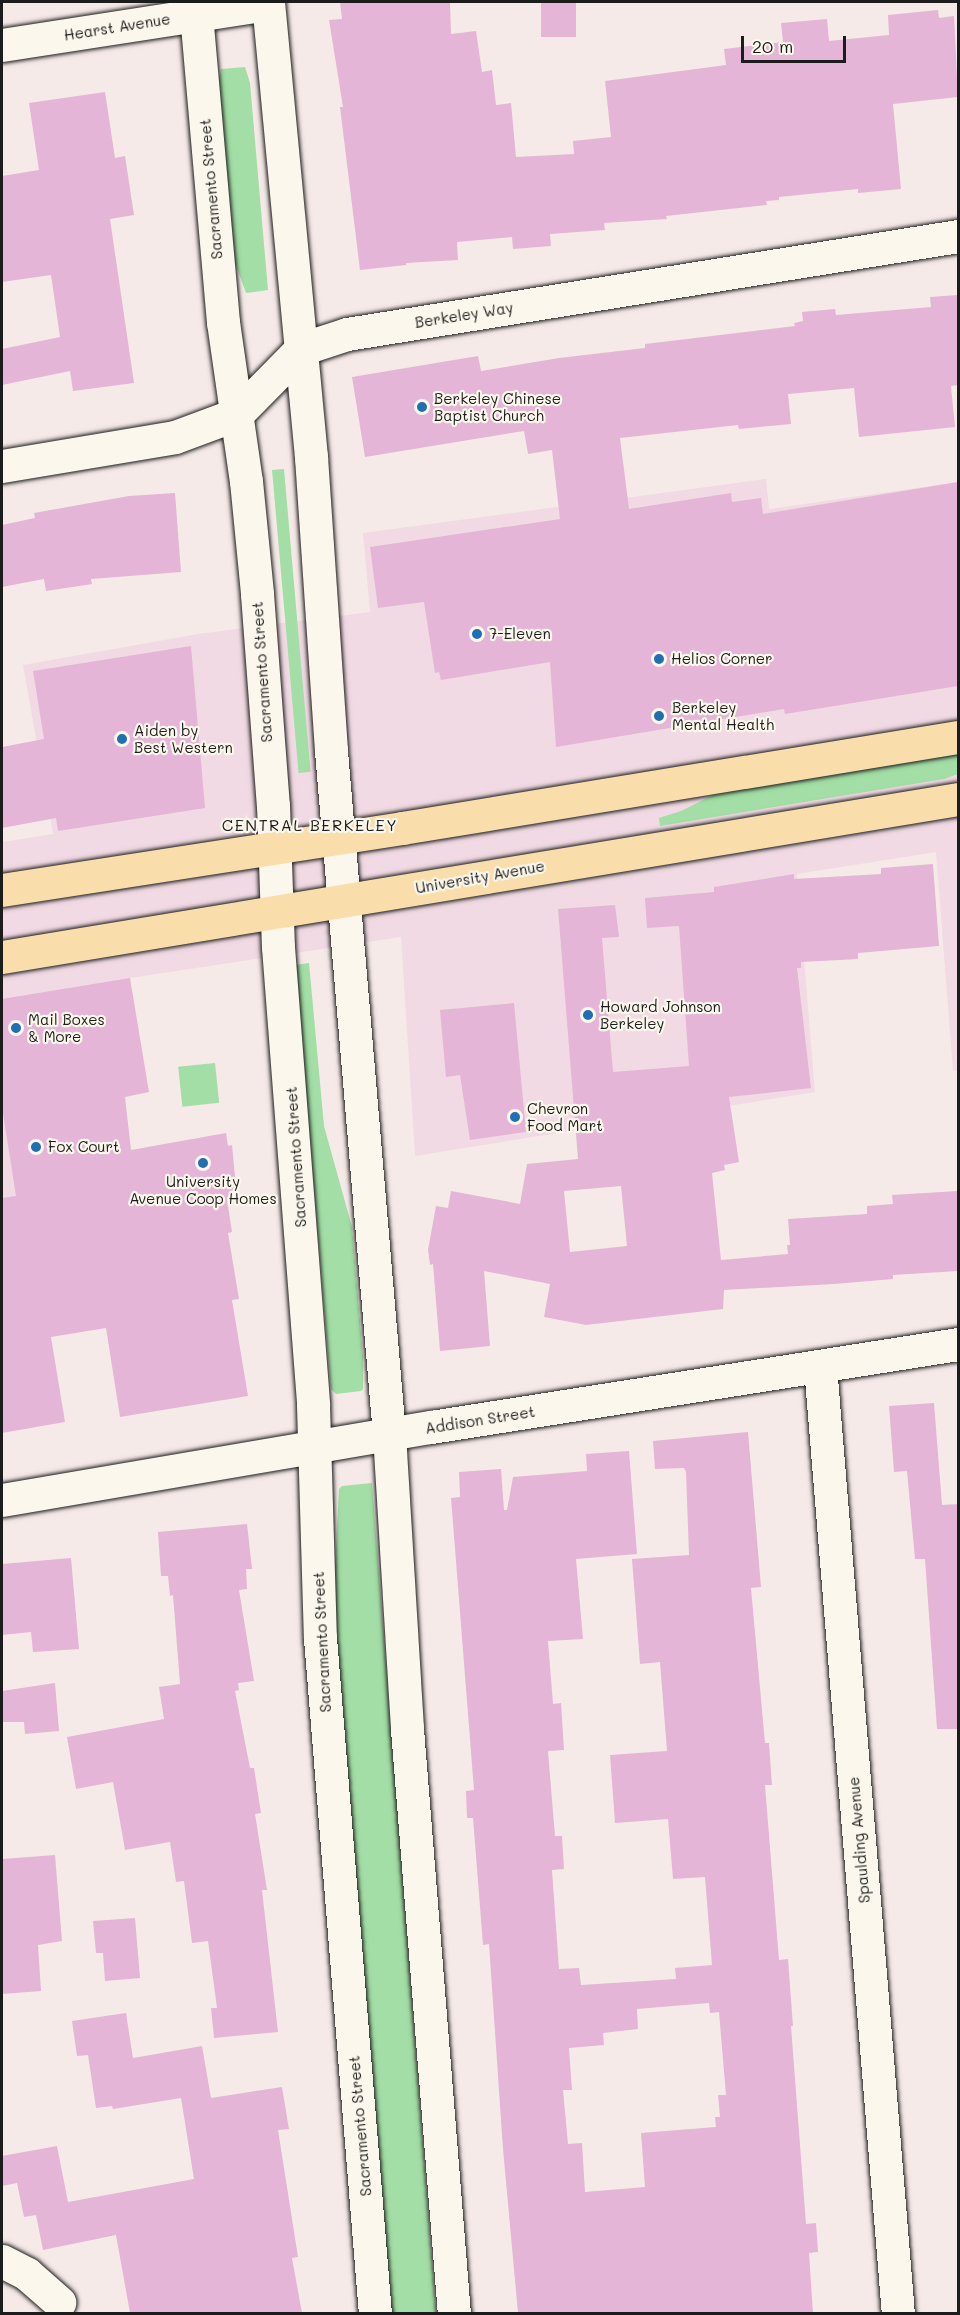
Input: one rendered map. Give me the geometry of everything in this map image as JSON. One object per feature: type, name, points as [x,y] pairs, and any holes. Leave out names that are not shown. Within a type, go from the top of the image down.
[{"type":"main road","points":[[2,890],[958,737]]},
{"type":"main road","name":"University Avenue","points":[[2,957],[958,799]]},
{"type":"street","name":"Hearst Avenue","points":[[2,45],[196,8],[268,3]]},
{"type":"street","points":[[268,3],[302,349],[339,837],[389,1434],[407,1729],[454,2313]]},
{"type":"street","name":"Sacramento Street","points":[[196,8],[223,322],[246,481],[257,594],[315,1449],[320,1638],[375,2313]]},
{"type":"street","name":"Berkeley Way","points":[[2,466],[175,437],[237,414],[302,349],[347,334],[958,236]]},
{"type":"street","name":"Addison Street","points":[[2,1500],[315,1449],[389,1434],[958,1344]]},
{"type":"street","name":"Spaulding Avenue","points":[[820,1366],[898,2313]]},
{"type":"street","points":[[2,2261],[27,2274],[59,2302]]},
{"type":"shaded area","points":[[766,479],[769,509],[958,482],[958,1070],[953,1071],[936,852],[797,874],[815,1092],[415,1156],[401,937],[130,978],[86,1219],[2,1234],[2,842],[53,834],[23,665],[198,634],[370,612],[363,533]]},
{"type":"green space","points":[[245,67],[250,83],[268,290],[246,293],[235,263],[218,86],[221,69]]},
{"type":"green space","points":[[284,469],[310,772],[299,773],[272,470]]},
{"type":"green space","points":[[958,753],[958,774],[944,779],[660,826],[659,818],[681,811],[717,793]]},
{"type":"green space","points":[[309,963],[324,1126],[352,1227],[363,1357],[363,1389],[336,1394],[331,1389],[295,965]]},
{"type":"green space","points":[[215,1063],[219,1103],[182,1107],[178,1067]]},
{"type":"green space","points":[[372,1483],[436,2313],[388,2313],[339,1719],[334,1585],[339,1489],[342,1486]]},
{"type":"building","points":[[340,2],[450,2],[451,34],[476,31],[482,72],[492,70],[496,105],[511,103],[516,157],[574,154],[573,141],[611,137],[605,81],[726,65],[724,49],[783,42],[781,23],[827,19],[829,41],[889,35],[888,15],[938,10],[939,18],[954,16],[958,97],[893,104],[901,189],[858,193],[858,189],[779,197],[779,200],[766,201],[767,205],[666,216],[667,219],[604,223],[605,230],[550,234],[551,246],[513,249],[512,237],[457,242],[458,260],[406,263],[406,265],[360,270],[340,107],[343,107],[329,20],[342,19]]},
{"type":"building","points":[[541,2],[576,2],[576,37],[541,37]]},
{"type":"building","points":[[105,92],[115,158],[125,156],[134,215],[110,219],[134,383],[73,391],[70,371],[2,385],[2,349],[60,337],[51,275],[2,282],[2,176],[39,170],[29,103]]},
{"type":"building","points":[[958,295],[958,385],[951,386],[955,427],[859,437],[854,388],[788,394],[791,424],[739,429],[738,425],[620,438],[629,509],[731,493],[732,502],[761,498],[763,514],[958,482],[958,686],[785,714],[784,709],[556,747],[550,662],[441,680],[439,672],[435,673],[424,602],[378,608],[370,547],[560,519],[552,450],[528,454],[524,431],[365,457],[352,377],[478,356],[481,371],[559,358],[645,348],[645,344],[795,326],[794,323],[803,321],[802,312],[835,309],[836,315],[931,307],[930,297]]},
{"type":"building","points":[[175,493],[181,572],[91,579],[92,584],[46,591],[44,579],[2,587],[2,525],[35,518],[34,513],[129,496]]},
{"type":"building","name":"Aiden by Best Western","points":[[191,646],[205,808],[58,831],[56,818],[2,828],[2,747],[44,739],[33,671]]},
{"type":"building","points":[[933,864],[939,946],[858,953],[858,959],[801,962],[801,968],[797,968],[811,1088],[729,1097],[739,1162],[724,1165],[725,1170],[712,1173],[721,1260],[788,1254],[787,1245],[790,1245],[788,1219],[867,1214],[867,1206],[893,1204],[892,1195],[958,1191],[958,1271],[893,1275],[893,1279],[834,1284],[724,1290],[723,1309],[586,1325],[544,1317],[550,1284],[484,1271],[490,1346],[440,1351],[433,1264],[430,1265],[428,1250],[436,1206],[448,1208],[451,1191],[520,1204],[527,1164],[578,1159],[558,909],[615,905],[619,937],[602,938],[613,1072],[689,1066],[679,926],[647,928],[645,898],[714,892],[714,887],[794,874],[794,879],[881,874],[881,868]],"holes":[[[621,1186],[627,1246],[570,1252],[564,1191]]]},
{"type":"building","points":[[130,978],[149,1092],[125,1097],[131,1150],[226,1133],[228,1146],[232,1145],[237,1198],[227,1200],[232,1232],[228,1233],[239,1299],[232,1300],[248,1396],[120,1417],[106,1328],[51,1337],[65,1422],[2,1433],[2,1198],[16,1196],[2,1107],[2,999]]},
{"type":"building","points":[[514,1003],[526,1132],[470,1140],[460,1075],[446,1077],[440,1010]]},
{"type":"building","points":[[934,1403],[942,1505],[958,1504],[958,1729],[937,1729],[925,1559],[915,1559],[907,1471],[894,1472],[889,1406]]},
{"type":"building","points":[[748,1432],[761,1587],[751,1588],[765,1743],[769,1743],[772,1785],[765,1785],[779,1960],[788,1959],[806,2224],[816,2223],[818,2252],[809,2253],[813,2313],[518,2313],[503,2149],[489,1944],[483,1945],[473,1818],[467,1818],[466,1791],[474,1790],[451,1498],[460,1497],[459,1472],[501,1469],[504,1510],[507,1510],[513,1477],[587,1471],[586,1454],[629,1451],[637,1554],[576,1559],[583,1639],[548,1641],[553,1704],[561,1703],[564,1750],[548,1751],[555,1836],[562,1836],[564,1869],[552,1870],[559,1969],[579,1968],[581,1985],[676,1979],[675,1968],[712,1965],[705,1877],[673,1879],[668,1819],[615,1823],[610,1755],[667,1751],[660,1662],[640,1664],[632,1559],[689,1555],[686,1472],[684,1468],[655,1469],[653,1441]],"holes":[[[709,2003],[710,2013],[719,2012],[726,2095],[718,2095],[720,2117],[715,2117],[716,2127],[641,2133],[645,2187],[585,2192],[582,2143],[568,2144],[563,2090],[572,2090],[569,2048],[604,2045],[603,2033],[638,2029],[637,2009]]]},
{"type":"building","points":[[247,1524],[252,1569],[246,1569],[247,1589],[239,1590],[254,1681],[238,1683],[239,1690],[235,1691],[250,1768],[254,1768],[261,1813],[255,1814],[267,1890],[262,1890],[278,2032],[214,2038],[211,2008],[217,2008],[208,1941],[192,1943],[184,1881],[176,1882],[170,1842],[125,1850],[113,1782],[76,1789],[67,1737],[164,1719],[159,1687],[180,1684],[173,1595],[170,1596],[168,1576],[161,1576],[158,1532]]},
{"type":"building","points":[[71,1558],[79,1649],[33,1652],[31,1632],[2,1635],[2,1564]]},
{"type":"building","points":[[55,1683],[59,1731],[25,1734],[24,1722],[2,1722],[2,1691]]},
{"type":"building","points":[[55,1855],[62,1941],[38,1945],[41,1991],[2,1994],[2,1859]]},
{"type":"building","points":[[135,1918],[140,1978],[105,1981],[103,1953],[96,1953],[93,1921]]},
{"type":"building","points":[[126,2013],[133,2058],[202,2046],[211,2098],[282,2087],[289,2129],[278,2130],[298,2257],[292,2258],[302,2313],[130,2313],[116,2235],[43,2250],[36,2215],[24,2217],[17,2183],[2,2186],[2,2156],[57,2146],[68,2202],[194,2179],[181,2098],[113,2109],[112,2106],[96,2108],[88,2055],[77,2056],[72,2021]]},
{"type":"place","name":"Berkeley Chinese Baptist Church","points":[[422,407]]},
{"type":"place","name":"7-Eleven","points":[[477,634]]},
{"type":"place","name":"Helios Corner","points":[[659,659]]},
{"type":"place","name":"Berkeley Mental Health","points":[[659,716]]},
{"type":"place","name":"Aiden by Best Western","points":[[122,739]]},
{"type":"place","name":"Howard Johnson Berkeley","points":[[588,1015]]},
{"type":"place","name":"Mail Boxes & More","points":[[16,1028]]},
{"type":"place","name":"Chevron Food Mart","points":[[515,1117]]},
{"type":"place","name":"Fox Court","points":[[36,1147]]},
{"type":"place","name":"University Avenue Coop Homes","points":[[203,1163]]},
{"type":"district","name":"CENTRAL BERKELEY","points":[[310,825]]}]
